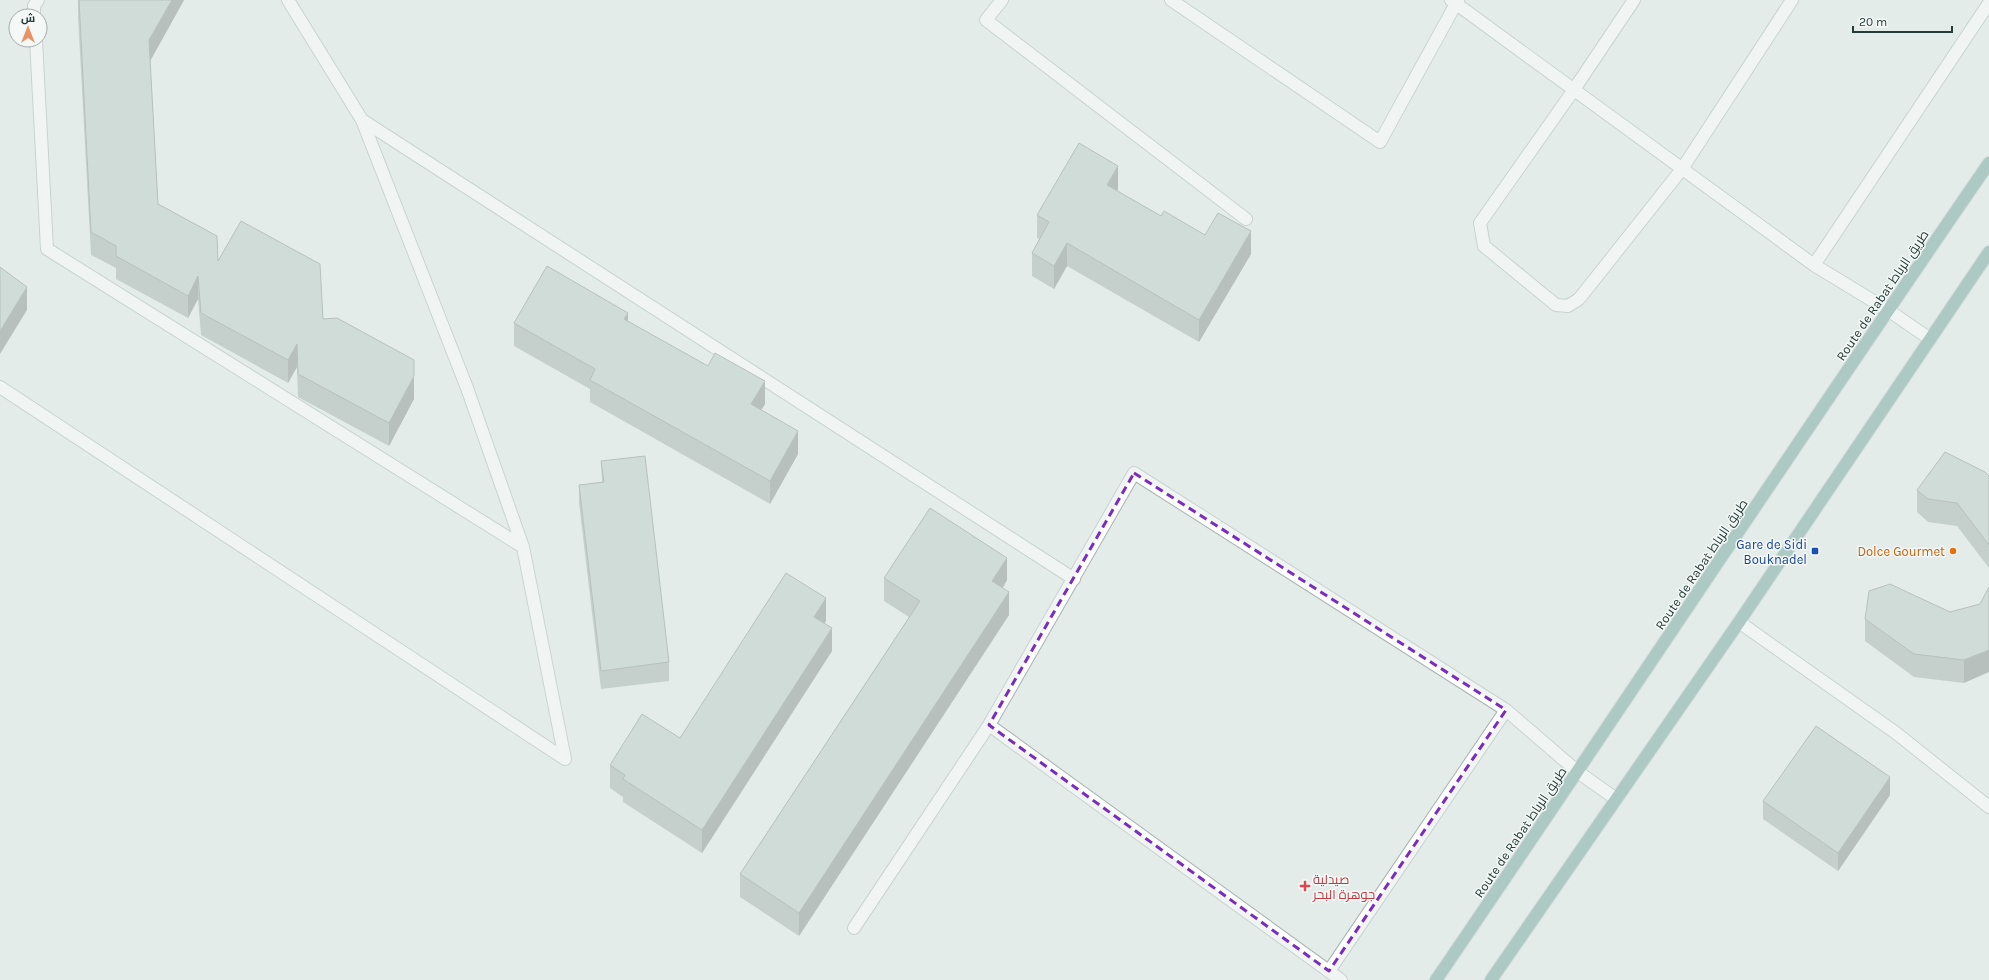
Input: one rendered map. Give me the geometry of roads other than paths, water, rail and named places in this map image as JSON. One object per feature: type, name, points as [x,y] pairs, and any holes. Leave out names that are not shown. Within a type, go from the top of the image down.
[{"type":"main road","name":"Route de Rabat طريق الرباط","points":[[1436,980],[1578,772],[1888,310],[1989,163]]},
{"type":"main road","points":[[1491,980],[1739,622],[1989,252]]},
{"type":"street","points":[[0,387],[565,759],[523,547],[468,388],[362,120],[288,0]]},
{"type":"street","points":[[1002,0],[986,20],[1246,219]]},
{"type":"street","points":[[1171,0],[1380,142],[1455,1],[1573,91],[1814,265],[1888,310],[1930,339]]},
{"type":"street","points":[[1634,0],[1573,91],[1480,223],[1484,246],[1556,305],[1568,306],[1579,299],[1682,169],[1792,0]]},
{"type":"street","points":[[1814,265],[1989,3]]},
{"type":"street","points":[[36,48],[47,248],[523,547]]},
{"type":"street","points":[[362,120],[1074,579]]},
{"type":"street","points":[[854,928],[989,725],[1134,473],[1506,710],[1578,772],[1616,799]]},
{"type":"street","points":[[1739,622],[1896,733],[1989,807]]},
{"type":"street","points":[[1329,971],[1506,710]]},
{"type":"street","points":[[989,725],[1342,980]]},
{"type":"place","name":"Gare de Sidi Bouknadel","points":[[1815,551]]},
{"type":"place","name":"Dolce Gourmet","points":[[1953,551]]},
{"type":"place","name":"صيدلية جوهرة البحر","points":[[1305,886]]}]
